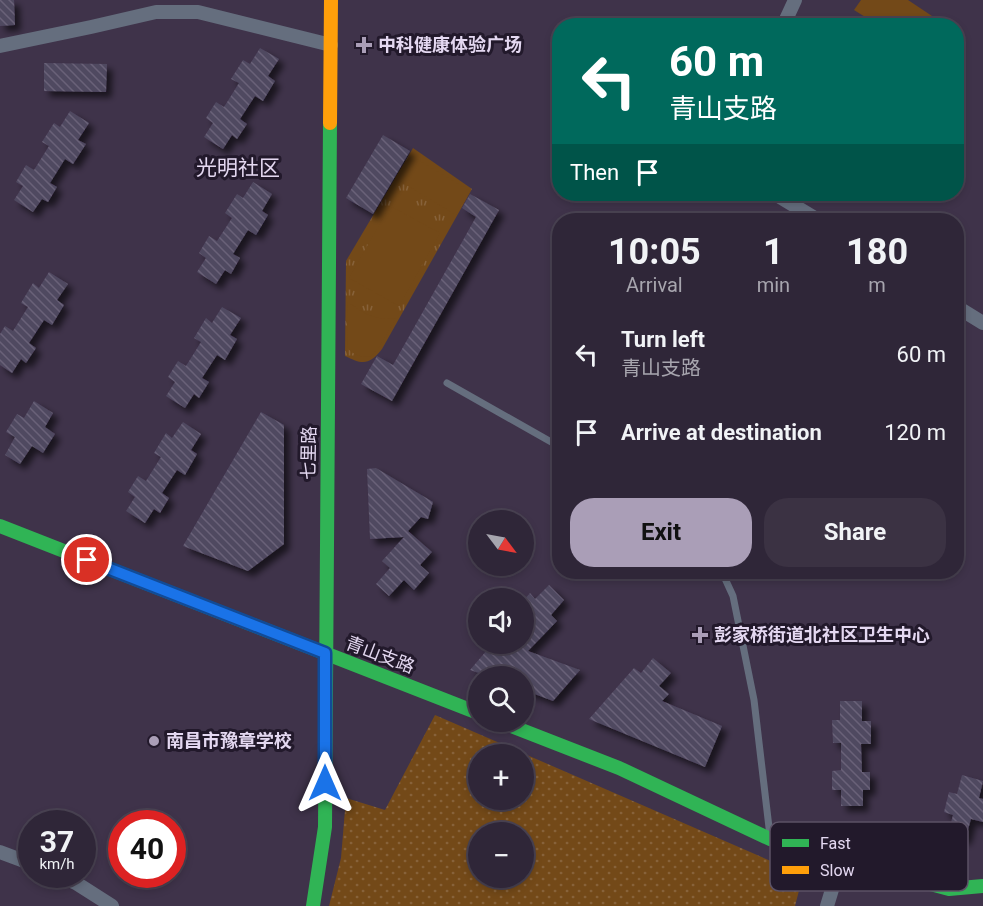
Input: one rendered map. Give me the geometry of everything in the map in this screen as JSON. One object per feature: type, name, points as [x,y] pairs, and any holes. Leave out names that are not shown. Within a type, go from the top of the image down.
[{"type":"street","name":"七里路","points":[[313,906],[325,827],[331,0]]},
{"type":"street","points":[[787,18],[795,0]]},
{"type":"street","points":[[0,46],[156,12],[198,12],[331,45]]},
{"type":"street","points":[[787,201],[806,213]]},
{"type":"street","points":[[964,311],[983,323]]},
{"type":"street","name":"青山支路","points":[[0,526],[468,709]]},
{"type":"street","points":[[527,732],[619,768],[770,839]]},
{"type":"street","points":[[0,852],[18,859]]},
{"type":"street","points":[[968,887],[983,886]]},
{"type":"street","points":[[84,888],[112,906]]},
{"type":"street","points":[[826,906],[831,891]]},
{"type":"lane","points":[[447,383],[552,442]]},
{"type":"lane","points":[[725,579],[733,596],[754,700],[770,839]]},
{"type":"green space","points":[[861,0],[908,0],[932,16],[930,18],[867,18],[854,10]]},
{"type":"green space","points":[[413,148],[472,189],[382,349],[369,361],[357,361],[345,356],[346,261]]},
{"type":"green space","points":[[410,155],[470,191],[456,215],[395,178]]},
{"type":"green space","points":[[390,206],[440,233],[399,306],[349,278]]},
{"type":"green space","points":[[348,302],[370,316],[383,319],[396,318],[371,356],[358,355],[347,348]]},
{"type":"green space","points":[[435,715],[468,729],[468,732],[474,732],[502,744],[468,744],[468,810],[534,810],[534,758],[770,861],[770,891],[799,891],[795,906],[329,906],[341,858],[346,798],[385,810]]},
{"type":"building","points":[[0,0],[14,0],[15,25],[0,26]]},
{"type":"building","points":[[260,48],[279,59],[268,76],[275,81],[263,101],[255,96],[240,119],[247,124],[237,139],[232,135],[223,149],[204,137],[213,123],[206,118],[216,102],[224,107],[239,83],[231,79],[243,60],[250,64]]},
{"type":"building","points":[[44,63],[107,64],[106,92],[44,91]]},
{"type":"building","points":[[70,111],[89,123],[78,140],[86,144],[73,164],[65,159],[50,183],[57,187],[48,202],[42,199],[33,212],[14,200],[23,186],[16,182],[26,165],[34,170],[49,146],[42,142],[54,123],[60,127]]},
{"type":"building","points":[[383,135],[410,151],[373,214],[346,198]]},
{"type":"building","points":[[253,182],[272,194],[262,211],[268,215],[256,235],[248,230],[233,254],[240,258],[231,274],[225,270],[216,284],[197,272],[206,258],[199,253],[209,236],[217,241],[232,218],[225,213],[237,194],[243,198]]},
{"type":"building","points":[[470,194],[499,210],[392,401],[361,384],[377,356],[393,365],[476,217],[462,208]]},
{"type":"building","points":[[49,272],[68,284],[57,300],[64,305],[52,325],[44,320],[29,343],[36,348],[26,363],[21,359],[12,373],[0,365],[0,334],[5,326],[13,331],[28,307],[21,303],[33,283],[39,288]]},
{"type":"building","points":[[222,307],[241,318],[230,335],[237,339],[225,360],[217,355],[202,378],[209,382],[199,398],[194,394],[185,408],[166,396],[175,382],[168,377],[178,361],[186,366],[201,342],[194,338],[206,318],[212,323]]},
{"type":"building","points":[[34,401],[53,413],[45,427],[55,434],[43,453],[32,446],[20,464],[5,455],[15,437],[6,432],[17,414],[24,418]]},
{"type":"building","points":[[261,412],[284,425],[284,544],[248,571],[183,546]]},
{"type":"building","points":[[183,422],[201,434],[191,450],[197,454],[185,475],[177,470],[162,493],[169,498],[160,513],[154,509],[145,523],[126,511],[135,497],[128,492],[138,476],[146,481],[161,457],[154,453],[166,433],[172,438]]},
{"type":"building","points":[[376,468],[433,502],[428,519],[421,517],[408,531],[432,552],[420,565],[429,573],[414,590],[404,580],[389,596],[376,584],[390,568],[382,561],[404,537],[370,539],[367,469]]},
{"type":"building","points":[[549,585],[564,600],[551,615],[557,621],[534,645],[534,598]]},
{"type":"building","points":[[534,653],[580,670],[553,701],[534,694],[534,666],[473,666],[484,654]]},
{"type":"building","points":[[653,658],[671,673],[659,686],[669,694],[662,701],[722,726],[705,767],[589,719],[634,668],[641,673]]},
{"type":"building","points":[[840,701],[862,701],[862,721],[871,721],[871,744],[861,744],[862,772],[870,772],[870,790],[863,790],[863,806],[841,806],[841,790],[832,790],[832,771],[841,770],[841,743],[833,743],[832,720],[840,720]]},
{"type":"building","points":[[962,775],[983,781],[979,798],[983,799],[983,822],[971,819],[968,830],[968,822],[951,822],[953,815],[944,812],[949,792],[957,794]]},
{"type":"traffic: fast","points":[[313,906],[325,827],[330,123]]},
{"type":"traffic: fast","points":[[0,526],[468,709]]},
{"type":"traffic: fast","points":[[527,732],[619,768],[770,839]]},
{"type":"traffic: fast","points":[[968,887],[983,886]]},
{"type":"traffic: slow","points":[[330,123],[331,0]]},
{"type":"place","name":"中科健康体验广场","points":[[364,45]]},
{"type":"place","name":"彭家桥街道北社区卫生中心","points":[[700,635]]},
{"type":"place","name":"南昌市豫章学校","points":[[154,741]]},
{"type":"district","name":"光明社区","points":[[238,168]]},
{"type":"route","points":[[87,560],[325,653],[325,783]]}]
